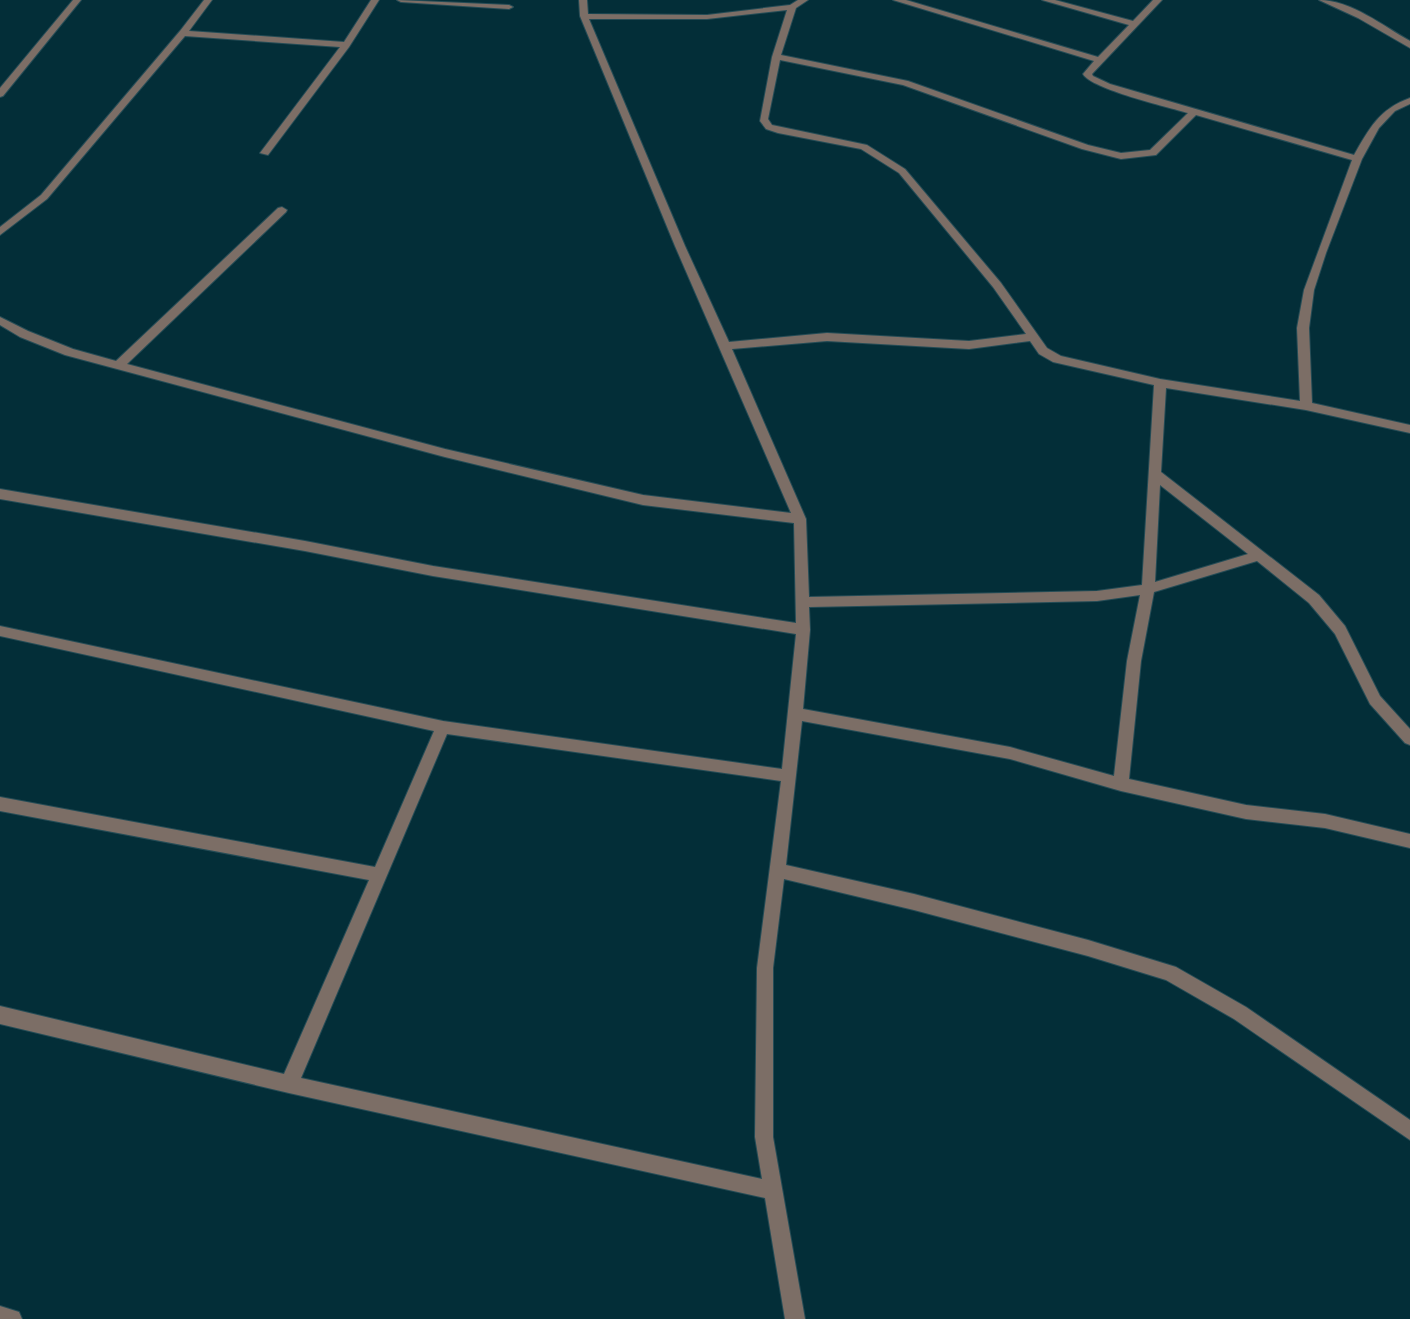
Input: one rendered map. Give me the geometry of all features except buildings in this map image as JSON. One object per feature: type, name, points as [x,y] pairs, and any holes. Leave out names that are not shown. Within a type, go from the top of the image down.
[{"type":"street","points":[[0,94],[77,0]]},
{"type":"street","points":[[0,233],[44,197],[208,0]]},
{"type":"street","points":[[265,153],[346,45],[375,0]]},
{"type":"street","points":[[401,0],[509,7]]},
{"type":"street","points":[[583,0],[584,16],[680,246],[800,519],[803,629],[789,776],[764,981],[764,1138],[795,1319]]},
{"type":"street","points":[[584,16],[707,17],[793,7],[803,0]]},
{"type":"street","points":[[897,0],[1099,60]]},
{"type":"street","points":[[1046,0],[1134,24]]},
{"type":"street","points":[[1158,0],[1087,74],[1092,81],[1357,159]]},
{"type":"street","points":[[1323,0],[1361,16],[1410,45]]},
{"type":"street","points":[[793,7],[776,57],[763,120],[769,127],[864,148],[902,171],[996,285],[1043,351],[1057,359],[1160,383],[1306,406],[1410,429]]},
{"type":"street","points":[[183,33],[346,45]]},
{"type":"street","points":[[776,57],[905,83],[1085,147],[1121,156],[1153,153],[1195,111]]},
{"type":"street","points":[[1306,406],[1303,328],[1309,289],[1357,159],[1375,127],[1392,109],[1410,101]]},
{"type":"street","points":[[120,364],[282,210]]},
{"type":"street","points":[[0,320],[24,334],[69,352],[445,453],[643,500],[800,519]]},
{"type":"street","points":[[725,346],[827,337],[970,345],[1033,337]]},
{"type":"street","points":[[1121,784],[1128,705],[1140,622],[1148,589],[1160,383]]},
{"type":"street","points":[[1155,474],[1314,600],[1340,630],[1375,700],[1410,739]]},
{"type":"street","points":[[0,494],[305,546],[433,571],[803,629]]},
{"type":"street","points":[[802,602],[1097,596],[1148,589],[1259,556]]},
{"type":"street","points":[[0,631],[443,727],[789,776]]},
{"type":"street","points":[[794,714],[1010,753],[1121,784],[1246,811],[1325,821],[1410,841]]},
{"type":"street","points":[[289,1084],[443,727]]},
{"type":"street","points":[[0,804],[379,875]]},
{"type":"street","points":[[777,870],[954,912],[1170,973],[1240,1013],[1410,1131]]},
{"type":"street","points":[[0,1015],[289,1084],[774,1191]]},
{"type":"street","points":[[0,1316],[12,1319]]}]
